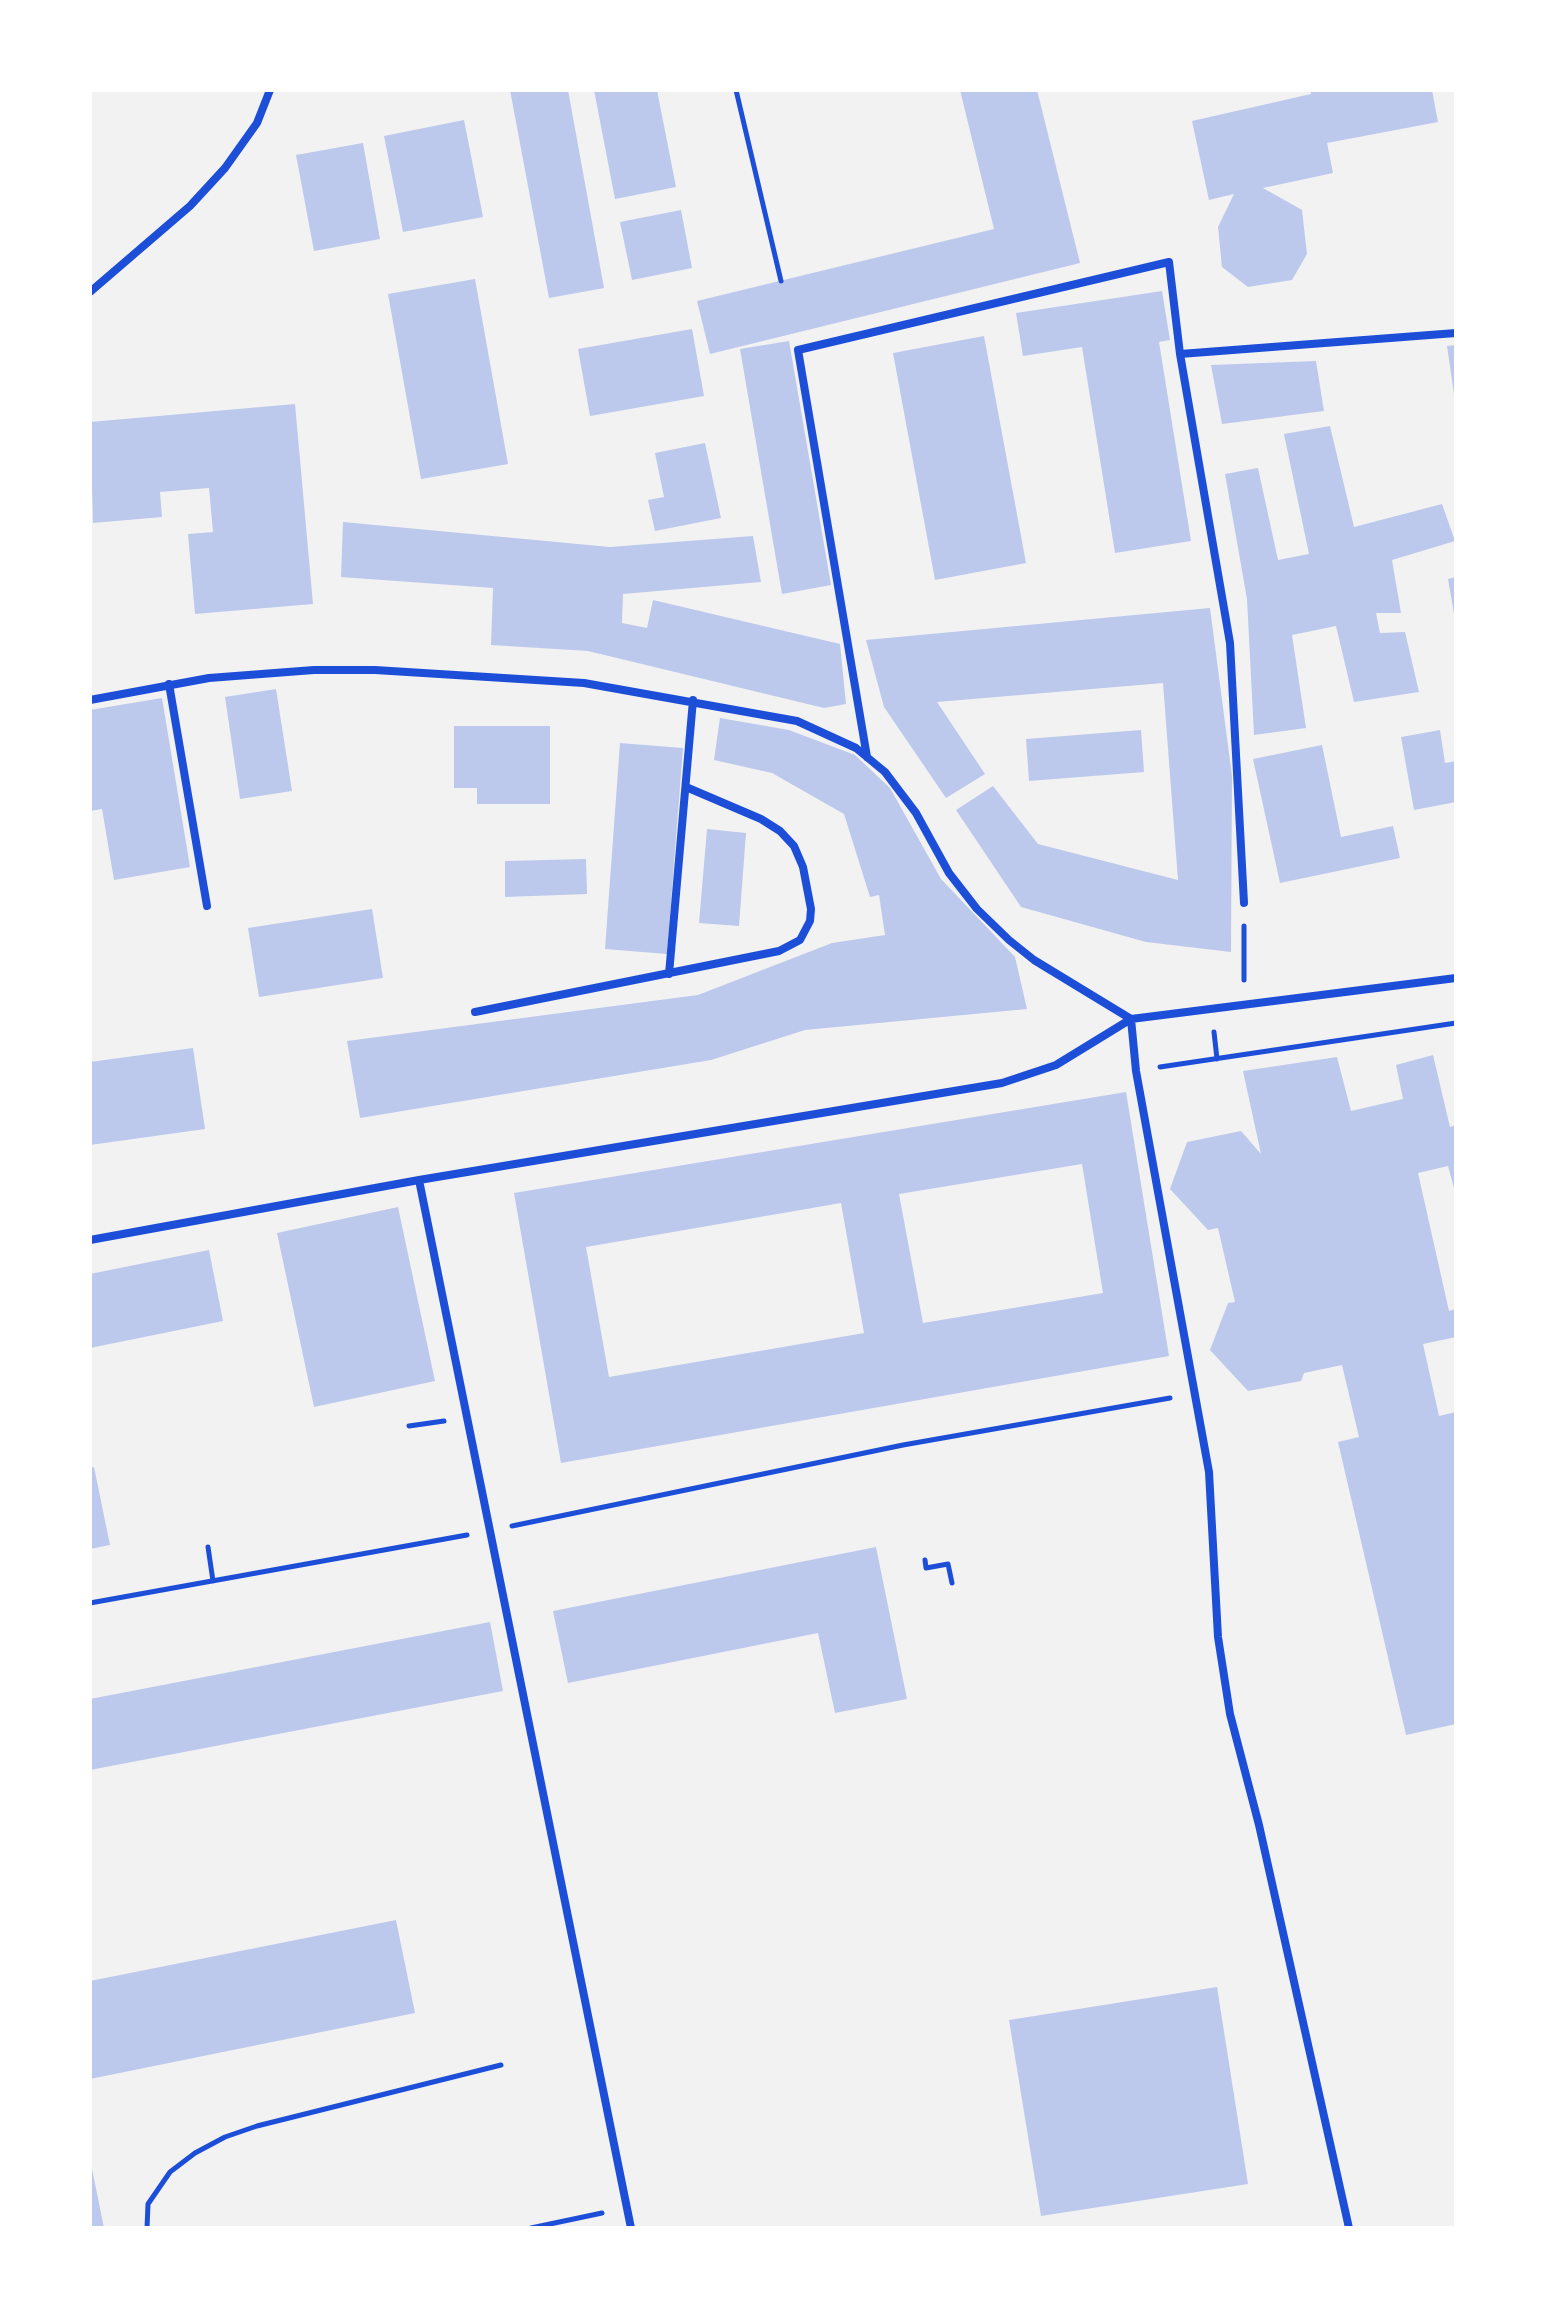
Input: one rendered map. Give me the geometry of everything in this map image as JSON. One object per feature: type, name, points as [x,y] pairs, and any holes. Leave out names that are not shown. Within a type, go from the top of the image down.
[{"type":"street","points":[[90,292],[190,206],[225,168],[257,123],[270,90]]},
{"type":"street","points":[[867,757],[798,350],[1169,262],[1180,354],[1230,643],[1244,903]]},
{"type":"street","points":[[1180,354],[1456,333]]},
{"type":"street","points":[[90,700],[169,684],[269,672],[375,670],[570,681],[693,700],[797,721],[833,735],[867,757],[902,792],[949,873],[988,920],[1034,960],[1131,1019]]},
{"type":"street","points":[[169,684],[207,906]]},
{"type":"street","points":[[669,974],[693,700]]},
{"type":"street","points":[[475,1012],[669,974],[789,947],[800,940],[810,921],[810,899],[803,867],[787,838],[761,819],[686,787]]},
{"type":"street","points":[[90,1240],[419,1180],[1002,1083],[1056,1065],[1131,1019],[1456,978]]},
{"type":"street","points":[[1131,1019],[1136,1071],[1209,1472],[1213,1583],[1230,1714],[1262,1839],[1349,2228]]},
{"type":"street","points":[[419,1180],[631,2228]]},
{"type":"path","points":[[736,90],[781,281]]},
{"type":"path","points":[[1244,903],[1244,1005]]},
{"type":"path","points":[[1136,1071],[1456,1023]]},
{"type":"path","points":[[90,1603],[490,1531],[903,1445],[1193,1394]]},
{"type":"path","points":[[208,1547],[213,1581]]},
{"type":"path","points":[[925,1560],[926,1568],[948,1564],[952,1583]]},
{"type":"path","points":[[147,2228],[148,2204],[170,2172],[225,2137],[501,2065]]},
{"type":"path","points":[[531,2228],[626,2208]]},
{"type":"building","points":[[510,90],[568,90],[604,288],[549,298]]},
{"type":"building","points":[[594,90],[657,90],[676,187],[615,199]]},
{"type":"building","points":[[960,90],[1037,90],[1080,263],[710,354],[697,301],[994,229]]},
{"type":"building","points":[[1310,90],[1432,90],[1438,122],[1327,143],[1333,173],[1263,188],[1302,210],[1307,254],[1292,280],[1248,287],[1222,267],[1218,227],[1234,194],[1209,200],[1192,121],[1311,94]]},
{"type":"building","points":[[464,120],[483,217],[403,232],[384,136]]},
{"type":"building","points":[[363,143],[380,239],[314,251],[296,155]]},
{"type":"building","points":[[681,210],[692,268],[632,280],[620,222]]},
{"type":"building","points":[[475,279],[508,464],[421,479],[388,294]]},
{"type":"building","points":[[1162,291],[1170,340],[1159,342],[1191,541],[1115,553],[1082,347],[1023,356],[1016,313]]},
{"type":"building","points":[[692,329],[704,396],[590,416],[578,349]]},
{"type":"building","points":[[984,336],[1026,563],[935,580],[893,353]]},
{"type":"building","points":[[789,341],[831,585],[782,594],[740,349]]},
{"type":"building","points":[[1456,345],[1456,394],[1454,394],[1447,346]]},
{"type":"building","points":[[1316,361],[1324,411],[1222,424],[1211,365]]},
{"type":"building","points":[[295,404],[313,604],[195,614],[188,534],[213,532],[209,488],[160,492],[162,517],[93,523],[90,422]]},
{"type":"building","points":[[1330,426],[1354,527],[1442,504],[1455,541],[1392,560],[1401,613],[1376,613],[1380,633],[1405,632],[1419,692],[1354,702],[1336,626],[1292,635],[1306,728],[1254,735],[1247,599],[1225,474],[1258,468],[1278,560],[1309,554],[1284,434]]},
{"type":"building","points":[[705,443],[721,518],[655,531],[648,500],[664,497],[655,453]]},
{"type":"building","points":[[343,522],[610,547],[753,536],[761,582],[623,594],[622,623],[647,628],[653,600],[840,644],[846,704],[824,708],[588,651],[491,645],[493,588],[341,577]]},
{"type":"building","points":[[1456,577],[1456,613],[1454,614],[1448,579]]},
{"type":"building","points":[[1210,608],[1232,776],[1231,952],[1146,942],[1021,907],[956,810],[993,786],[1038,844],[1178,880],[1163,683],[937,702],[985,774],[946,798],[884,707],[866,640]]},
{"type":"building","points":[[276,689],[292,791],[240,799],[225,697]]},
{"type":"building","points":[[162,698],[190,867],[114,880],[102,809],[90,811],[90,710]]},
{"type":"building","points":[[720,718],[789,730],[855,755],[890,788],[941,879],[1015,957],[1027,1009],[805,1030],[711,1060],[360,1118],[347,1041],[698,995],[832,943],[885,935],[879,895],[870,897],[844,814],[772,773],[714,760]]},
{"type":"building","points":[[454,726],[550,726],[550,804],[477,804],[477,788],[454,788]]},
{"type":"building","points":[[1141,730],[1144,772],[1029,781],[1026,739]]},
{"type":"building","points":[[1440,730],[1445,763],[1456,761],[1456,802],[1414,810],[1401,737]]},
{"type":"building","points":[[620,743],[683,748],[667,954],[605,949]]},
{"type":"building","points":[[1322,745],[1341,837],[1393,826],[1400,858],[1280,883],[1253,759]]},
{"type":"building","points":[[707,829],[746,833],[739,926],[699,923]]},
{"type":"building","points":[[586,859],[587,894],[505,897],[505,861]]},
{"type":"building","points":[[372,909],[383,978],[259,997],[248,928]]},
{"type":"building","points":[[193,1048],[205,1129],[90,1145],[90,1062]]},
{"type":"building","points":[[1433,1055],[1450,1127],[1456,1125],[1456,1195],[1448,1166],[1418,1173],[1449,1311],[1456,1309],[1456,1337],[1423,1344],[1439,1416],[1456,1412],[1456,1724],[1406,1735],[1338,1442],[1359,1437],[1342,1365],[1304,1373],[1301,1381],[1248,1391],[1210,1350],[1228,1303],[1235,1302],[1218,1228],[1208,1230],[1170,1189],[1187,1142],[1241,1131],[1261,1154],[1243,1071],[1337,1057],[1351,1111],[1403,1099],[1396,1065]]},
{"type":"building","points":[[1126,1092],[1169,1356],[561,1463],[514,1193]],"holes":[[[1082,1164],[1103,1293],[923,1323],[899,1194]],[[841,1203],[864,1333],[609,1377],[586,1247]]]},
{"type":"building","points":[[398,1207],[435,1381],[314,1407],[277,1233]]},
{"type":"building","points":[[209,1250],[223,1321],[90,1348],[90,1274]]},
{"type":"building","points":[[94,1467],[110,1545],[90,1549],[90,1468]]},
{"type":"building","points":[[876,1547],[907,1699],[835,1713],[818,1633],[568,1683],[553,1611]]},
{"type":"building","points":[[490,1622],[503,1691],[90,1770],[90,1699]]},
{"type":"building","points":[[396,1920],[415,2013],[90,2079],[90,1981]]},
{"type":"building","points":[[1217,1987],[1248,2184],[1041,2216],[1009,2020]]},
{"type":"building","points":[[91,2164],[104,2228],[90,2228]]}]
